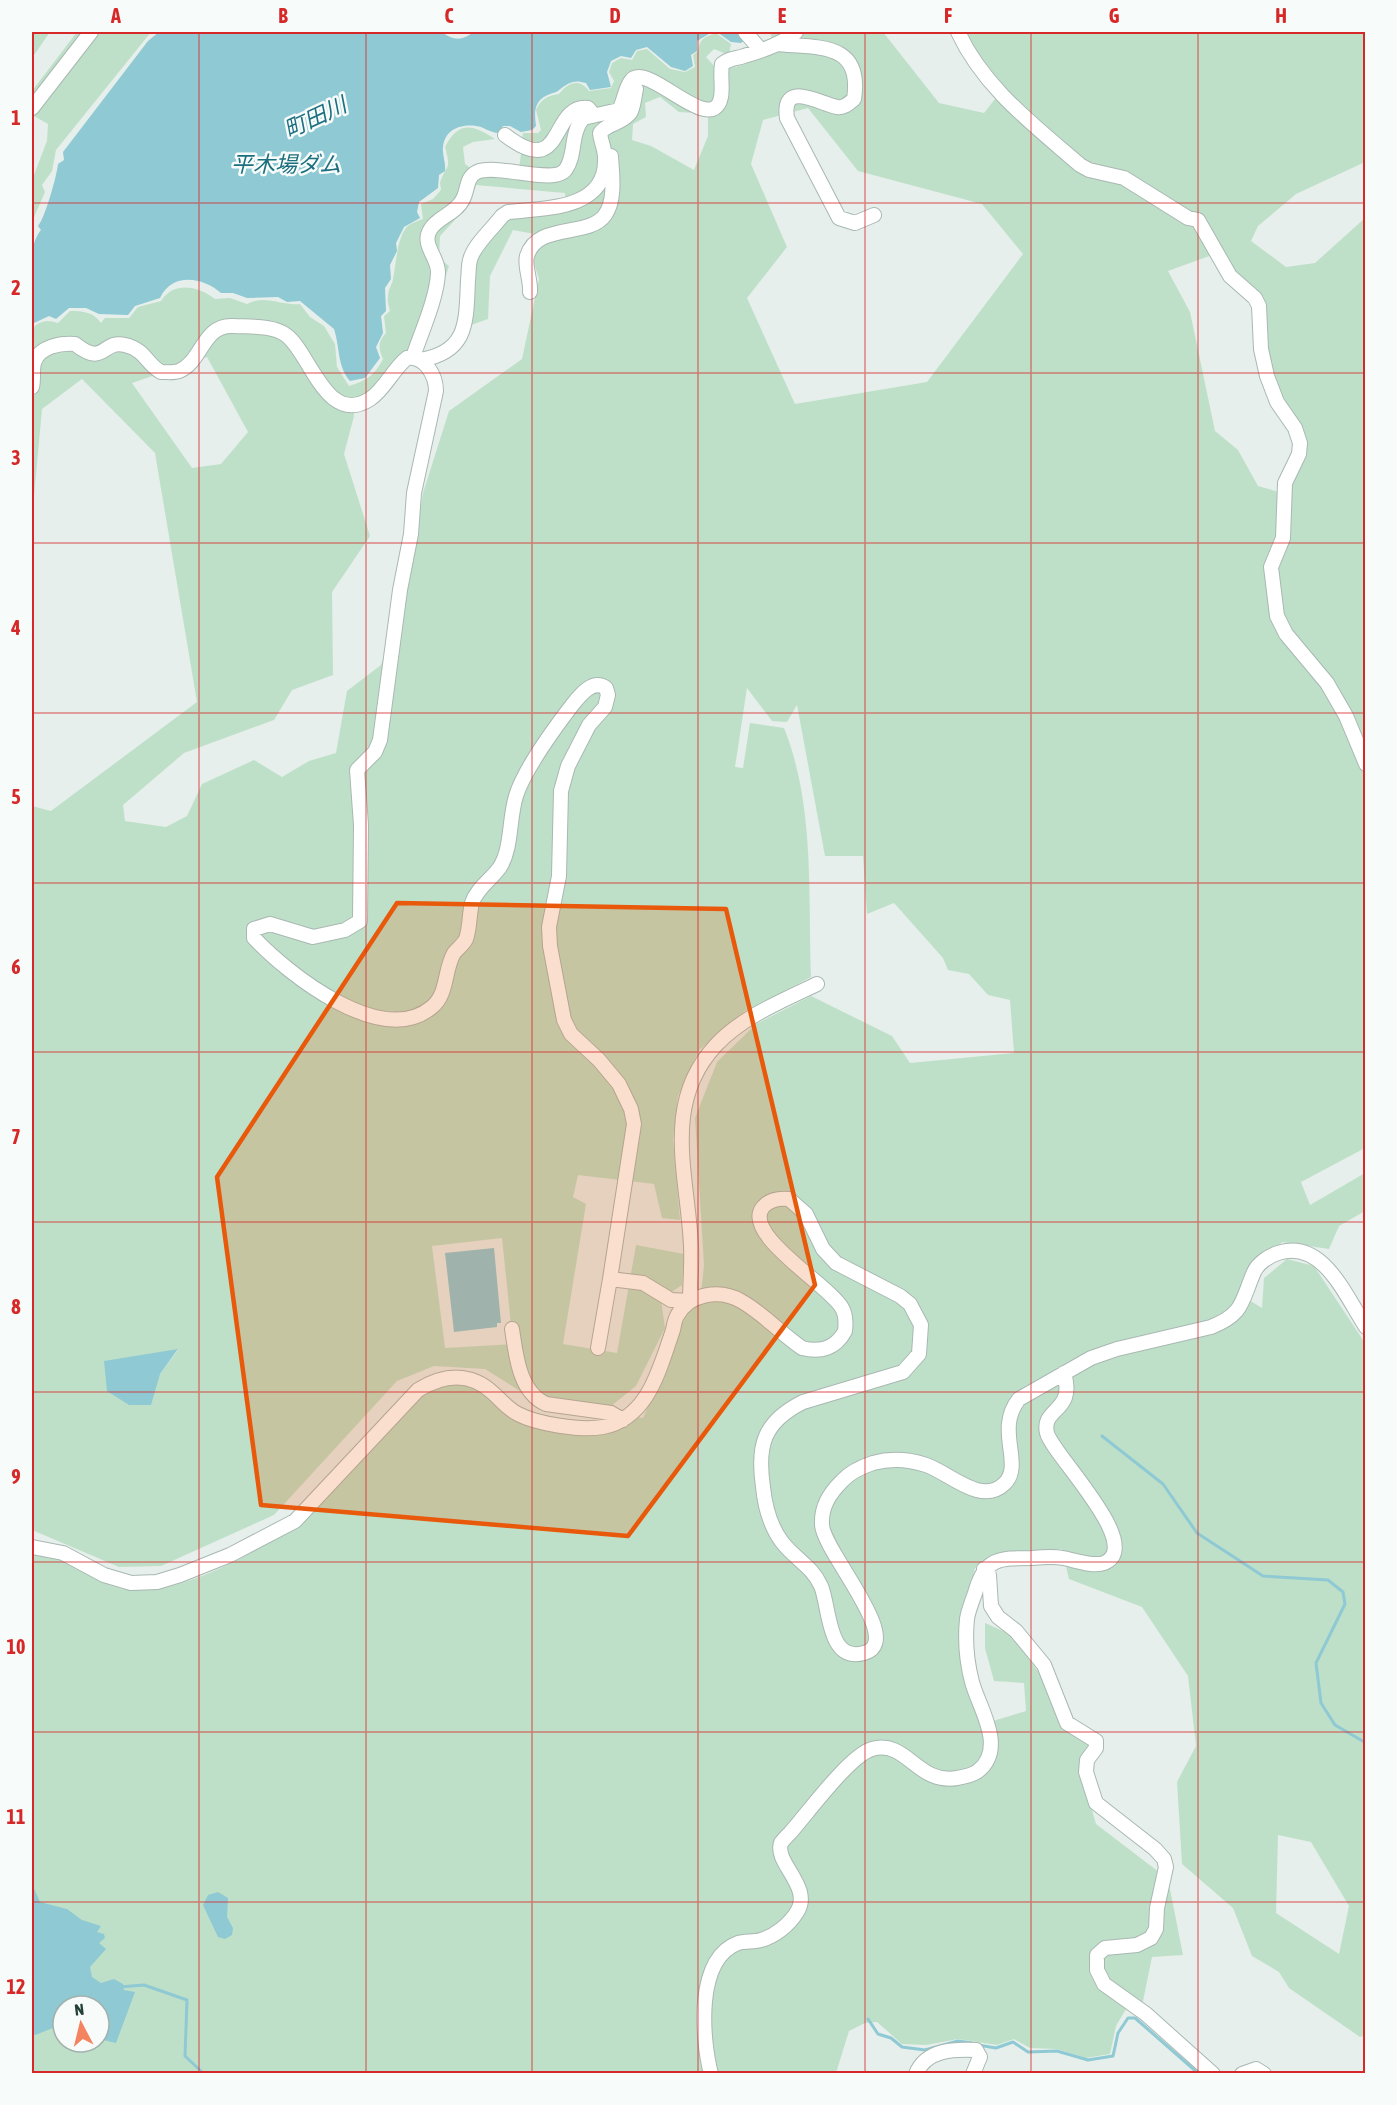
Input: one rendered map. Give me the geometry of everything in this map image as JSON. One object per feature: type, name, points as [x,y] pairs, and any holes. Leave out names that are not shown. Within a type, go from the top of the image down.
[{"type":"street","points":[[32,108],[90,32]]},
{"type":"street","points":[[745,32],[760,49]]},
{"type":"street","points":[[416,358],[437,280],[436,259],[427,241],[429,231],[463,199],[468,180],[474,173],[485,169],[549,177],[560,175],[567,169],[575,128],[583,118],[619,110],[625,99],[628,83],[635,78],[644,77],[657,82],[693,106],[704,109],[715,106],[721,98],[722,64],[729,59],[748,55],[776,44],[796,32]]},
{"type":"street","points":[[957,32],[976,65],[1021,116],[1080,165],[1089,170],[1124,178],[1188,218],[1198,220],[1230,276],[1255,298],[1258,306],[1261,349],[1267,376],[1276,402],[1295,428],[1300,443],[1299,454],[1285,483],[1283,538],[1271,567],[1277,616],[1286,634],[1327,683],[1346,716],[1365,764]]},
{"type":"street","points":[[776,44],[831,50],[846,57],[852,68],[854,99],[844,107],[835,107],[808,96],[799,96],[791,100],[786,109],[787,118],[839,218],[845,222],[855,223],[874,215]]},
{"type":"street","points":[[32,387],[34,363],[38,356],[50,347],[75,345],[87,354],[99,354],[115,344],[124,345],[142,351],[161,372],[178,371],[189,365],[211,334],[221,327],[231,326],[272,328],[287,335],[323,388],[337,400],[349,404],[360,404],[372,398],[401,363],[416,358],[433,357],[457,343],[463,333],[470,259],[502,216],[508,212],[564,206],[592,193],[602,178],[606,163],[600,133],[603,129],[624,120],[632,111],[635,91],[644,77]]},
{"type":"street","points":[[505,135],[523,149],[545,148],[555,140],[568,112],[578,107],[588,108],[593,114]]},
{"type":"street","points":[[530,292],[527,255],[538,239],[597,222],[606,214],[613,185],[611,152],[604,150]]},
{"type":"street","points":[[416,358],[432,372],[436,379],[436,391],[414,493],[411,534],[400,590],[380,740],[375,752],[357,770],[361,825],[360,921],[345,930],[313,937],[270,924],[257,926],[253,932],[260,944],[286,967],[355,1011],[395,1020],[407,1019],[433,1007],[440,996],[454,953],[465,941],[472,904],[477,892],[500,867],[516,795],[553,730],[577,699],[587,688],[596,685],[606,688],[608,695],[605,707],[589,725],[568,766],[561,791],[559,876],[549,927],[550,946],[564,1020],[571,1034],[599,1060],[619,1084],[631,1109],[634,1124],[598,1348]]},
{"type":"street","points":[[32,1548],[63,1553],[104,1575],[131,1583],[157,1582],[189,1572],[273,1534],[295,1521],[418,1390],[438,1380],[456,1377],[482,1384],[516,1413],[529,1418],[579,1428],[603,1427],[623,1420],[645,1400],[654,1383],[676,1317],[690,1301],[691,1246],[680,1131],[685,1102],[696,1075],[715,1046],[736,1028],[763,1011],[817,984]]},
{"type":"street","points":[[610,1279],[643,1283],[654,1288],[664,1298],[690,1301],[712,1294],[726,1295],[741,1301],[802,1348],[823,1350],[840,1340],[845,1330],[842,1308],[773,1243],[762,1230],[758,1217],[770,1201],[779,1198],[789,1199],[806,1214],[823,1249],[836,1263],[900,1296],[918,1315],[922,1340],[919,1354],[903,1372],[885,1379],[846,1388],[788,1409],[775,1420],[760,1451],[765,1503],[772,1526],[783,1544],[812,1569],[822,1588],[832,1633],[839,1648],[849,1653],[862,1654],[872,1650],[877,1644],[877,1630],[823,1532],[822,1518],[832,1491],[858,1468],[882,1460],[903,1459],[928,1465],[976,1490],[994,1490],[1005,1484],[1011,1474],[1012,1460],[1007,1425],[1011,1409],[1019,1399],[1091,1358],[1117,1349],[1211,1328],[1226,1321],[1243,1305],[1254,1271],[1262,1261],[1285,1251],[1299,1250],[1313,1255],[1323,1263],[1365,1327]]},
{"type":"street","points":[[512,1329],[517,1361],[530,1392],[538,1401],[610,1413],[623,1420]]},
{"type":"street","points":[[711,2073],[704,2046],[703,2022],[711,1977],[719,1958],[724,1951],[739,1943],[762,1940],[779,1932],[797,1912],[801,1901],[800,1889],[781,1850],[782,1842],[856,1758],[871,1749],[883,1748],[902,1754],[928,1776],[942,1781],[963,1778],[978,1771],[988,1758],[991,1737],[970,1673],[967,1619],[984,1569],[994,1561],[1006,1558],[1059,1557],[1103,1563],[1114,1549],[1102,1510],[1053,1447],[1046,1431],[1048,1419],[1066,1401],[1068,1386],[1064,1373]]},
{"type":"street","points":[[984,1569],[989,1575],[991,1606],[998,1617],[1016,1631],[1044,1665],[1067,1723],[1096,1741],[1096,1748],[1087,1760],[1086,1772],[1096,1803],[1155,1849],[1164,1859],[1166,1867],[1157,1908],[1156,1929],[1151,1938],[1137,1945],[1105,1948],[1097,1955],[1096,1970],[1104,1984],[1146,2014],[1213,2073]]},
{"type":"street","points":[[916,2073],[929,2057],[953,2049],[976,2050],[980,2056],[973,2073]]},
{"type":"street","points":[[1242,2073],[1256,2069],[1264,2073]]},
{"type":"highlighted area","points":[[397,903],[726,909],[815,1285],[628,1536],[261,1505],[217,1177]]},
{"type":"green space","points":[[32,32],[50,32],[32,58]]},
{"type":"green space","points":[[77,32],[151,32],[56,150],[52,171],[42,185],[45,192],[32,222],[32,180],[47,141],[48,124],[32,115],[32,91]]},
{"type":"green space","points":[[770,32],[883,32],[939,103],[984,113],[1002,90],[972,50],[964,32],[1365,32],[1365,162],[1296,194],[1258,226],[1251,241],[1286,267],[1315,263],[1365,218],[1365,1148],[1301,1182],[1310,1205],[1365,1173],[1365,1211],[1339,1226],[1329,1249],[1282,1242],[1241,1295],[1262,1308],[1264,1278],[1287,1259],[1314,1266],[1365,1343],[1365,2035],[1360,2037],[1289,1988],[1279,1972],[1252,1956],[1233,1908],[1182,1864],[1177,1782],[1196,1746],[1188,1676],[1142,1607],[1069,1579],[1062,1549],[998,1554],[975,1568],[960,1646],[980,1685],[993,1721],[1026,1711],[1024,1683],[994,1681],[985,1648],[985,1623],[1012,1635],[1039,1673],[1069,1728],[1091,1742],[1079,1765],[1096,1824],[1168,1879],[1183,1955],[1152,1957],[1142,2006],[1126,2009],[1116,2026],[1110,2054],[1086,2058],[1057,2049],[1030,2048],[1014,2039],[997,2045],[958,2039],[926,2045],[902,2044],[877,2022],[865,2023],[849,2031],[836,2073],[32,2073],[32,1554],[65,1562],[116,1587],[136,1590],[157,1589],[202,1576],[283,1535],[435,1384],[470,1384],[514,1418],[625,1426],[638,1417],[643,1418],[673,1350],[681,1320],[686,1312],[700,1304],[704,1265],[695,1118],[717,1062],[756,1024],[811,996],[892,1036],[910,1063],[1014,1053],[1010,1000],[988,995],[969,974],[948,970],[943,958],[894,903],[867,914],[863,856],[825,856],[797,705],[787,722],[772,721],[747,688],[735,767],[743,768],[750,723],[784,728],[801,788],[808,851],[811,977],[745,1011],[699,1050],[678,1096],[673,1140],[680,1220],[662,1218],[654,1184],[578,1175],[573,1197],[586,1204],[563,1344],[617,1353],[636,1245],[684,1254],[682,1285],[661,1299],[665,1328],[636,1386],[605,1411],[544,1406],[485,1369],[434,1366],[397,1381],[274,1515],[161,1566],[119,1567],[32,1530],[32,806],[51,811],[197,702],[155,453],[82,379],[42,409],[32,518],[32,328],[44,321],[58,323],[70,311],[88,313],[95,316],[101,323],[105,318],[129,318],[138,307],[161,301],[166,295],[179,288],[201,291],[215,299],[230,298],[247,304],[267,300],[300,304],[310,317],[324,326],[335,344],[337,367],[349,386],[355,384],[373,373],[383,359],[380,345],[386,333],[384,316],[390,311],[388,294],[401,239],[408,226],[423,219],[421,204],[433,199],[441,190],[440,183],[448,164],[445,147],[456,132],[473,128],[495,139],[473,142],[463,147],[465,164],[481,176],[518,176],[521,154],[531,145],[522,139],[523,133],[538,133],[541,130],[536,110],[540,103],[548,97],[559,94],[574,83],[582,84],[589,91],[611,88],[614,81],[609,72],[612,63],[621,58],[632,60],[637,51],[647,49],[670,69],[685,72],[695,67],[693,55],[698,51],[702,41],[716,33],[731,44],[729,55],[714,49],[706,57],[717,69],[736,67],[776,53]],"holes":[[[660,97],[679,112],[708,114],[708,136],[694,170],[651,146],[632,140],[633,124],[646,117],[645,103]],[[808,108],[858,171],[982,204],[1023,254],[927,382],[795,404],[747,298],[787,247],[751,164],[763,120]],[[476,185],[565,193],[566,211],[510,217],[476,258],[471,325],[488,319],[490,276],[513,230],[545,236],[532,257],[539,279],[522,359],[449,411],[423,493],[407,592],[381,665],[347,691],[336,753],[309,761],[282,777],[254,760],[202,784],[187,816],[166,827],[125,821],[123,805],[184,753],[274,720],[292,690],[333,675],[332,592],[370,536],[344,454],[354,416],[353,400],[370,395],[422,352],[449,266],[439,258],[440,236],[470,204]],[[1223,251],[1239,279],[1261,294],[1264,358],[1280,411],[1303,428],[1305,455],[1286,494],[1258,486],[1238,450],[1215,431],[1190,312],[1168,271]],[[207,357],[248,432],[221,464],[192,468],[132,383]],[[502,1238],[513,1344],[445,1348],[432,1246]],[[178,1350],[160,1374],[104,1362]],[[1278,1835],[1311,1842],[1349,1906],[1339,1954],[1276,1913]]]},
{"type":"water","name":"平木場ダム","points":[[159,32],[442,32],[458,39],[473,32],[712,32],[697,41],[697,51],[691,55],[693,66],[685,71],[671,67],[647,47],[636,50],[631,58],[621,56],[611,61],[607,72],[611,87],[590,90],[586,83],[578,81],[545,96],[536,107],[536,126],[532,130],[521,132],[510,126],[503,126],[499,133],[470,126],[459,127],[450,132],[444,141],[445,171],[439,175],[438,188],[419,202],[417,212],[420,218],[404,227],[396,243],[397,251],[390,265],[391,279],[385,288],[386,311],[381,316],[383,333],[376,347],[380,358],[365,378],[350,381],[341,363],[334,329],[300,301],[287,302],[278,297],[247,298],[233,293],[221,293],[206,283],[197,281],[188,280],[172,284],[160,298],[135,306],[128,315],[99,314],[86,308],[69,308],[56,319],[49,316],[32,324],[30,275],[33,249],[41,230],[38,226],[47,206],[58,164],[64,160],[63,152],[148,41]]},
{"type":"water","points":[[717,32],[740,32],[746,39],[741,43],[731,42]]},
{"type":"water","points":[[494,1248],[501,1323],[497,1323],[497,1327],[454,1332],[445,1253]]},
{"type":"water","points":[[178,1349],[160,1374],[151,1405],[129,1405],[107,1391],[104,1361]]},
{"type":"water","points":[[32,1884],[40,1902],[67,1909],[82,1920],[101,1926],[97,1932],[104,1934],[105,1938],[99,1943],[106,1949],[90,1967],[92,1977],[101,1983],[114,1979],[123,1984],[124,1990],[135,1992],[116,2043],[111,2042],[111,1994],[51,1994],[51,2029],[35,2035],[32,2033]]},
{"type":"water","points":[[218,1892],[228,1898],[227,1917],[233,1928],[232,1935],[225,1939],[218,1937],[203,1905],[208,1895]]},
{"type":"waterway","points":[[1102,1436],[1163,1484],[1197,1533],[1263,1576],[1328,1580],[1343,1592],[1345,1604],[1316,1663],[1321,1703],[1335,1725],[1366,1743]]},
{"type":"waterway","points":[[119,1987],[144,1985],[187,2000],[185,2056],[204,2074]]},
{"type":"waterway","points":[[978,2045],[996,2048],[1013,2042],[1028,2052],[1057,2051],[1088,2060],[1113,2056],[1118,2033],[1128,2018],[1135,2018],[1199,2074]]},
{"type":"waterway","points":[[868,2019],[878,2034],[891,2038],[902,2047],[925,2050],[958,2041],[972,2043]]},
{"type":"water label","name":"町田川","points":[[315,117]]}]
